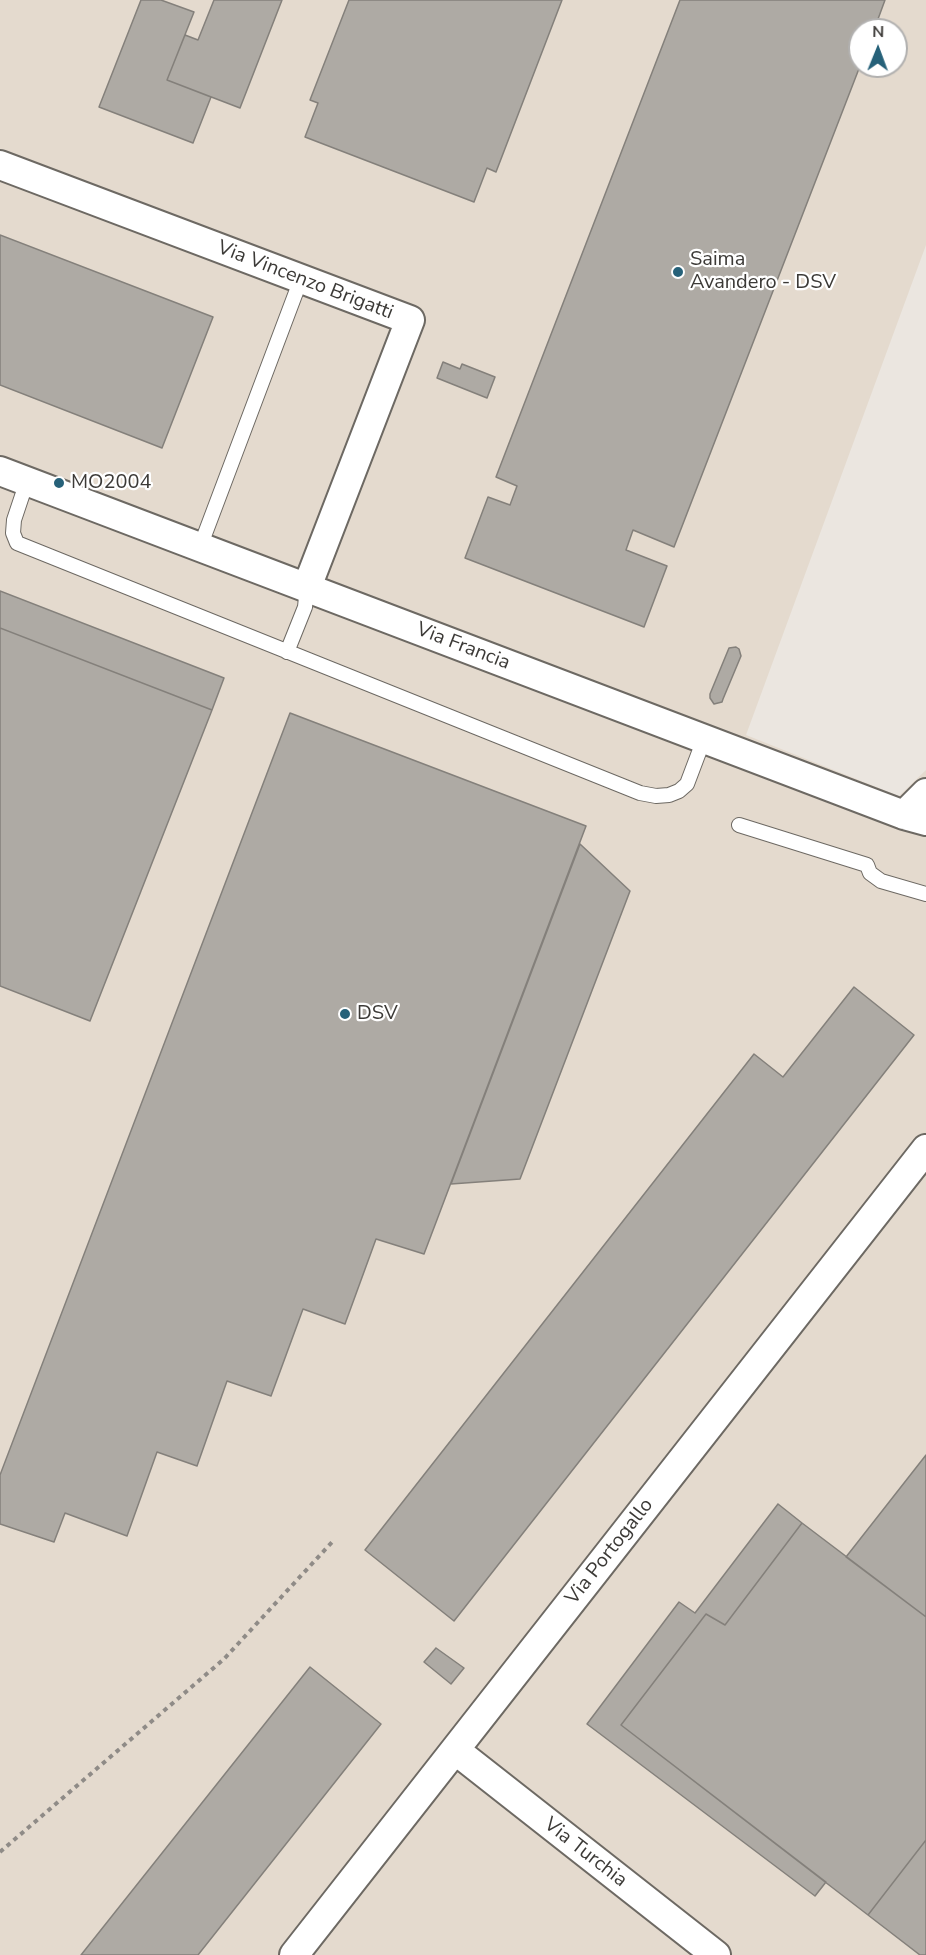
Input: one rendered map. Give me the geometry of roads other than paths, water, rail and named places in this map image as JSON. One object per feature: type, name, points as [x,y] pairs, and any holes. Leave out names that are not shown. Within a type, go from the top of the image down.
[{"type":"street","name":"Via Vincenzo Brigatti","points":[[0,165],[410,320],[307,587]]},
{"type":"street","name":"Via Francia","points":[[0,471],[915,818]]},
{"type":"street","points":[[915,818],[926,793]]},
{"type":"street","name":"Via Portogallo","points":[[294,1955],[926,1149]]},
{"type":"street","name":"Via Turchia","points":[[455,1750],[716,1955]]},
{"type":"lane","points":[[200,547],[301,279]]},
{"type":"lane","points":[[27,481],[14,520],[13,532],[16,543],[640,793],[656,796],[679,791],[687,784],[704,739]]},
{"type":"lane","points":[[287,652],[305,607],[307,587]]},
{"type":"lane","points":[[739,825],[867,865],[870,873],[881,881],[926,894]]},
{"type":"place","name":"Saima Avandero - DSV","points":[[678,272]]},
{"type":"place","name":"MO2004","points":[[59,483]]},
{"type":"place","name":"DSV","points":[[345,1014]]}]
